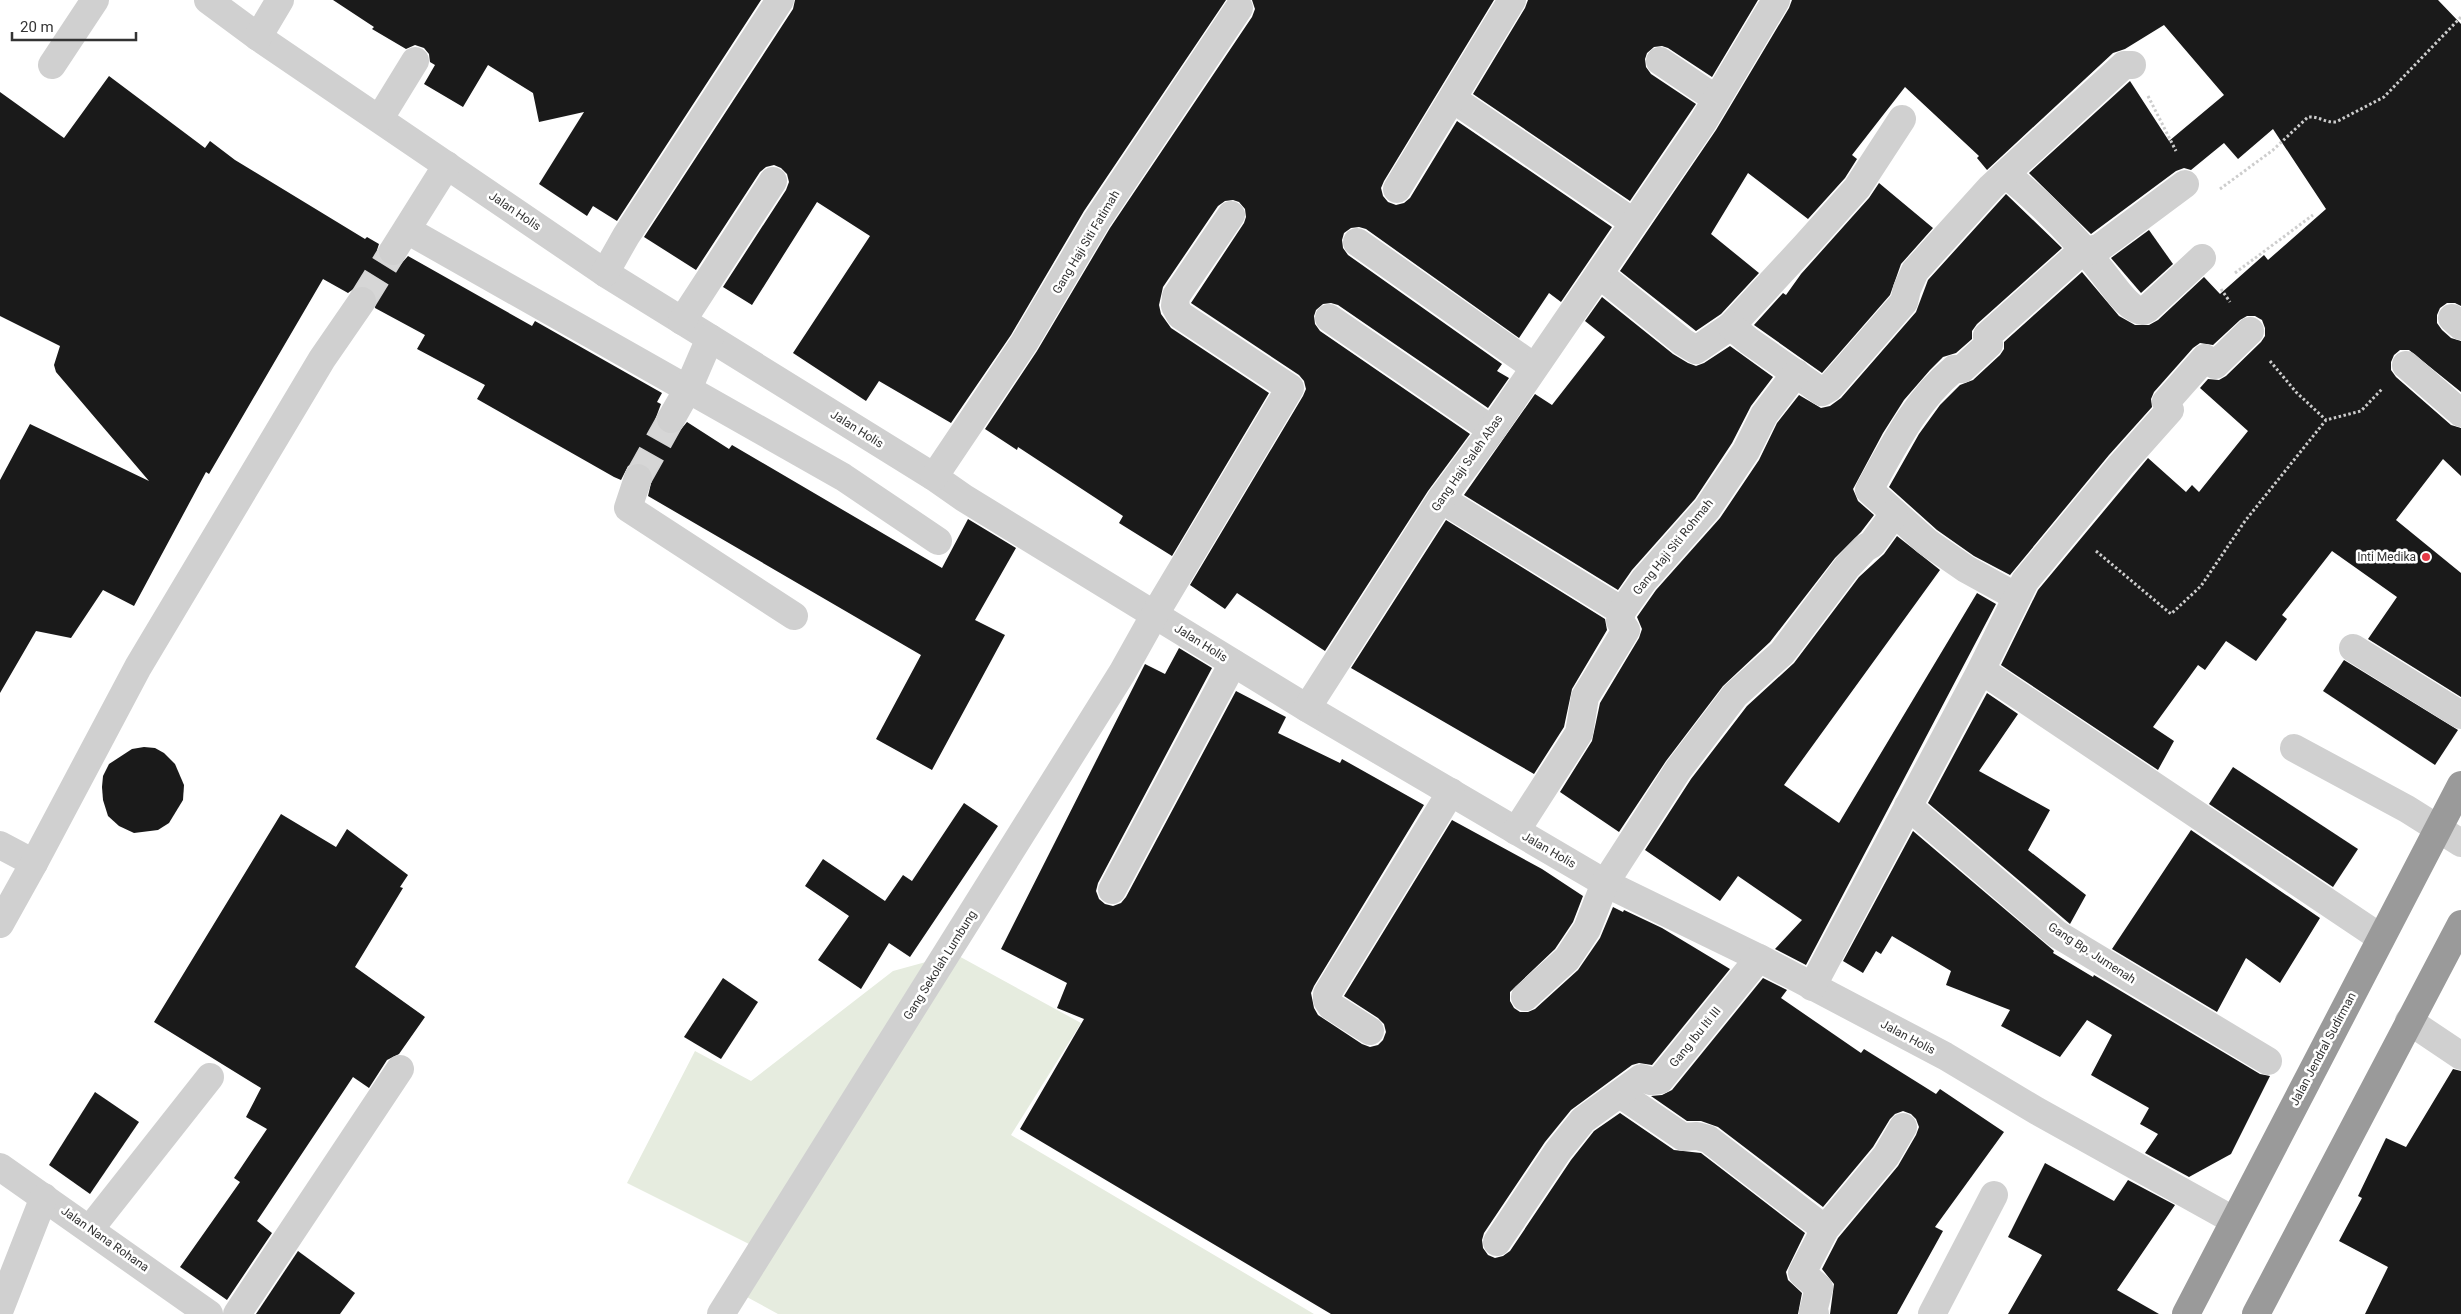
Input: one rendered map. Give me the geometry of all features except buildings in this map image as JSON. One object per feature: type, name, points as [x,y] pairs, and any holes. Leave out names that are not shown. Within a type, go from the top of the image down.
[{"type":"highway","name":"Jalan Jendral Sudirman","points":[[2186,1314],[2233,1220],[2461,785]]},
{"type":"highway","points":[[2256,1314],[2461,924]]},
{"type":"street","points":[[52,65],[95,0]]},
{"type":"street","name":"Jalan Holis","points":[[208,0],[258,37],[605,272],[934,477],[964,498],[1307,708],[1605,883],[1759,958],[1945,1056],[2037,1111],[2233,1220]]},
{"type":"street","points":[[605,272],[626,236],[780,0]]},
{"type":"street","points":[[1397,189],[1512,0]]},
{"type":"street","name":"Gang Haji Saleh Abas","points":[[1307,708],[1441,499],[1492,430],[1703,122],[1776,0]]},
{"type":"street","points":[[258,37],[277,5]]},
{"type":"street","name":"Gang Haji Siti Fatimah","points":[[934,477],[1024,343],[1097,220],[1239,8]]},
{"type":"street","points":[[380,118],[416,61]]},
{"type":"street","points":[[1660,61],[1716,99]]},
{"type":"street","points":[[1732,326],[1749,342],[1822,392],[1829,388],[1904,302],[1907,289],[1915,271],[1991,187],[2124,65],[2132,65]]},
{"type":"street","points":[[1453,99],[1633,222]]},
{"type":"street","points":[[1599,274],[1683,342],[1696,350],[1732,326],[1857,188],[1902,119]]},
{"type":"street","points":[[447,165],[400,240],[688,389],[844,477],[938,541]]},
{"type":"street","points":[[2006,174],[2087,251],[2120,295],[2138,311],[2143,311],[2202,258]]},
{"type":"street","points":[[682,321],[773,181]]},
{"type":"street","points":[[2017,597],[1966,569],[1927,542],[1869,490],[1905,426],[1926,396],[1954,369],[1962,369],[1989,344],[1987,336],[2074,258],[2087,251],[2099,248],[2185,184]]},
{"type":"street","name":"Gang Sekolah Lumbung","points":[[721,1314],[1117,681],[1290,388],[1180,315],[1175,306],[1176,296],[1231,215]]},
{"type":"street","points":[[1357,242],[1534,367]]},
{"type":"street","points":[[0,924],[138,667],[322,359],[362,301]]},
{"type":"street","points":[[1329,318],[1492,430]]},
{"type":"street","points":[[1812,987],[1981,670],[2025,581],[2070,529],[2121,465],[2170,410],[2166,402],[2198,365],[2205,358],[2215,365],[2250,331]]},
{"type":"street","points":[[671,419],[688,389],[710,338]]},
{"type":"street","points":[[2406,365],[2461,414]]},
{"type":"street","name":"Gang Haji Siti Rohmah","points":[[1622,611],[1644,580],[1706,509],[1746,451],[1764,415],[1796,373]]},
{"type":"street","points":[[638,478],[628,508],[794,616]]},
{"type":"street","points":[[1441,499],[1622,611],[1620,621],[1626,630],[1585,697],[1579,733],[1516,831]]},
{"type":"street","points":[[1525,998],[1567,959],[1587,929],[1605,883],[1678,770],[1735,695],[1782,653],[1847,567],[1864,548],[1872,544],[1894,514]]},
{"type":"street","points":[[2353,648],[2461,715]]},
{"type":"street","points":[[1112,890],[1233,663]]},
{"type":"street","points":[[1981,670],[2381,938]]},
{"type":"street","points":[[2294,748],[2407,809],[2461,843]]},
{"type":"street","points":[[1370,1031],[1331,1006],[1327,1000],[1327,994],[1451,792]]},
{"type":"street","name":"Gang Bp. Jumenah","points":[[1908,806],[2057,934],[2268,1061]]},
{"type":"street","points":[[0,845],[34,863]]},
{"type":"street","name":"Gang Ibu Iti III","points":[[1620,1094],[1641,1078],[1651,1081],[1660,1080],[1759,958]]},
{"type":"street","points":[[2409,1021],[2461,1056]]},
{"type":"street","points":[[237,1314],[400,1069]]},
{"type":"street","points":[[90,1229],[210,1077]]},
{"type":"street","points":[[1497,1242],[1558,1151],[1583,1120],[1620,1094],[1683,1138],[1697,1136],[1708,1139],[1825,1229]]},
{"type":"street","points":[[1815,1314],[1812,1312],[1819,1288],[1802,1273],[1825,1229],[1886,1156],[1903,1127]]},
{"type":"street","name":"Jalan Nana Rohana","points":[[0,1166],[209,1314]]},
{"type":"street","points":[[1932,1314],[1994,1195]]},
{"type":"street","points":[[0,1309],[8,1267],[44,1197]]},
{"type":"path","points":[[2218,191],[2273,150],[2308,116],[2314,116],[2330,123],[2336,122],[2384,97],[2461,17]]},
{"type":"path","points":[[2234,273],[2313,214]]},
{"type":"path","points":[[2070,529],[2171,614],[2200,586],[2245,521],[2326,420],[2361,411],[2406,365]]},
{"type":"shaded area","points":[[955,954],[1081,1023],[1011,1135],[1314,1314],[778,1314],[745,1296],[765,1252],[627,1183],[695,1051],[751,1081],[893,971]]},
{"type":"tunnel","points":[[362,301],[393,251]]},
{"type":"tunnel","points":[[638,478],[671,419]]},
{"type":"place","name":"Inti Medika","points":[[2426,557]]}]
